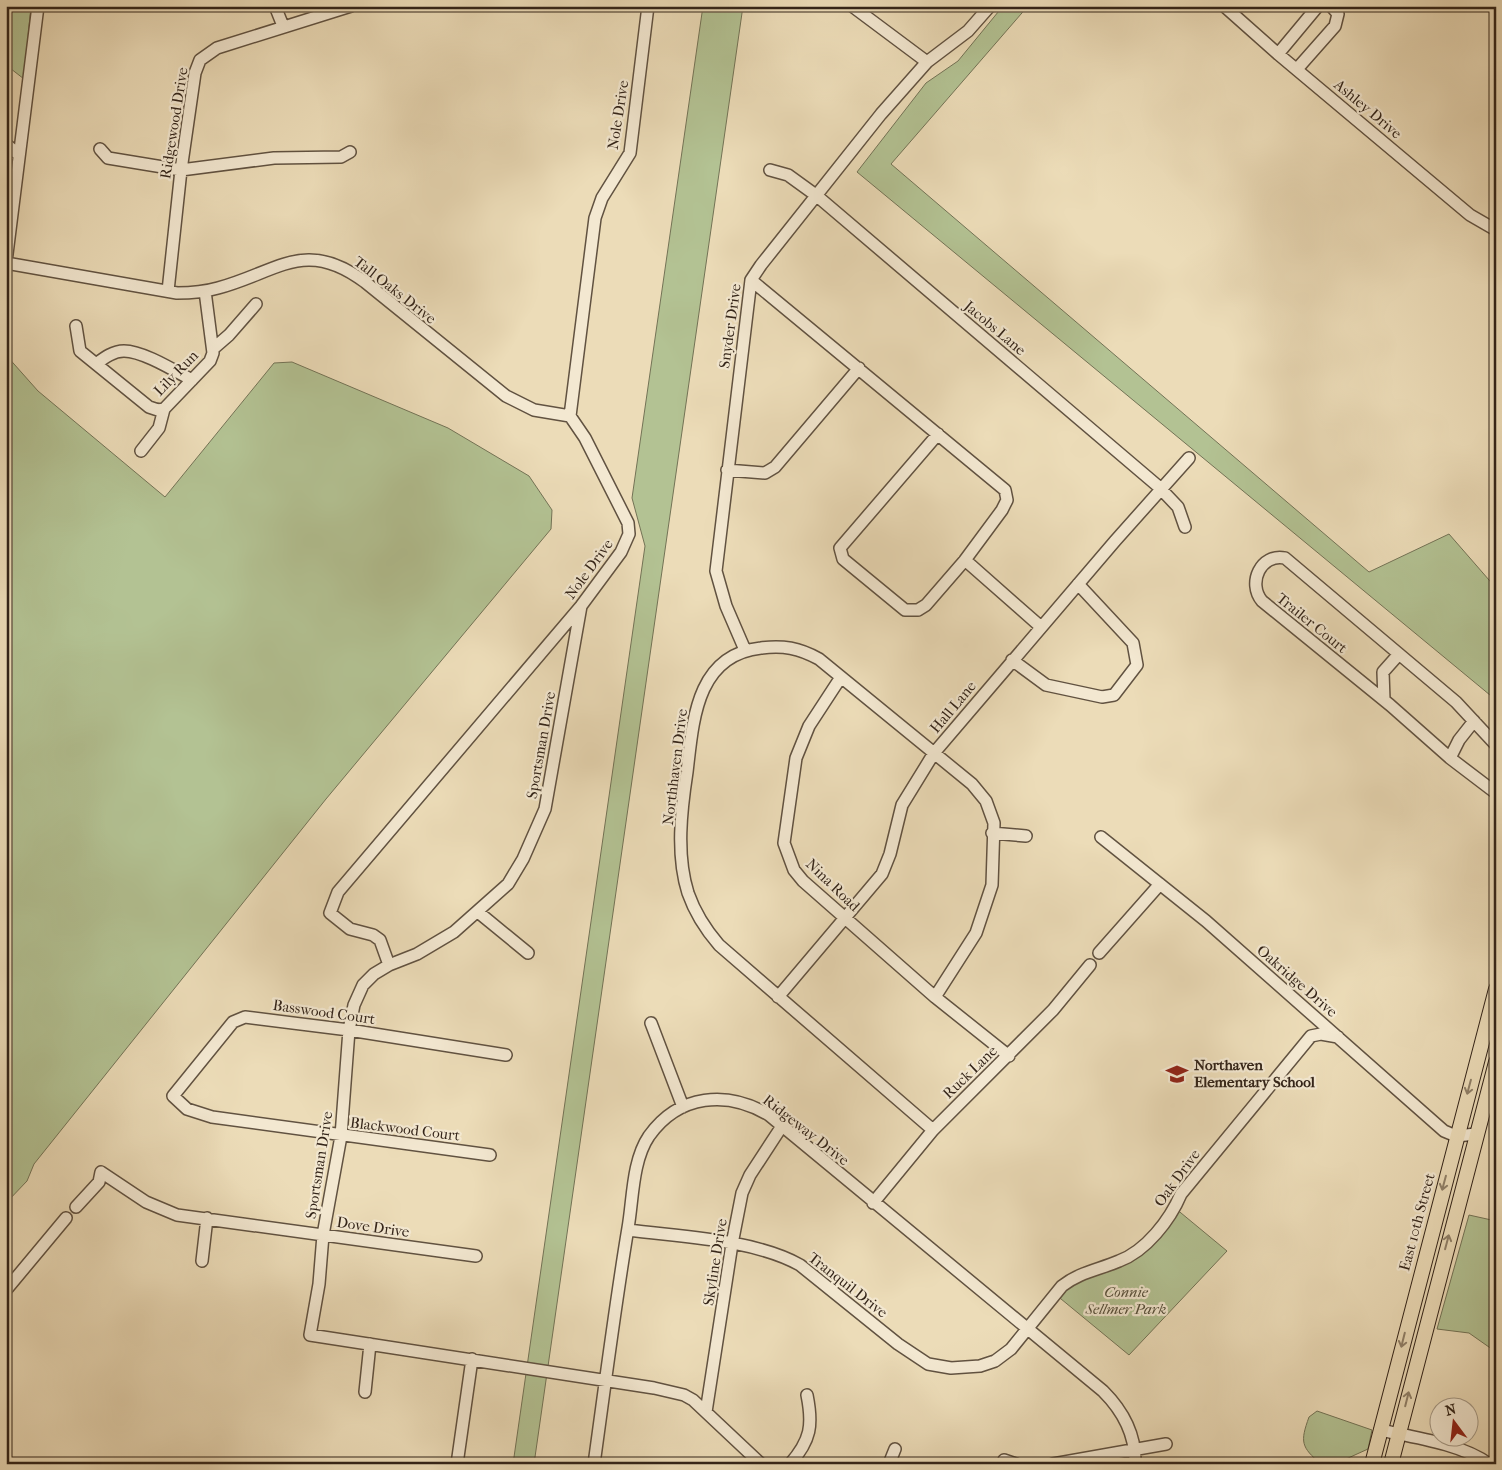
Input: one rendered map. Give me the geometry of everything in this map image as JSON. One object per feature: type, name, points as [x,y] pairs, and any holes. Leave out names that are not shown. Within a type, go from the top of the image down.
[{"type":"main road","name":"East 10th Street","points":[[1372,1464],[1456,1136],[1496,989]]},
{"type":"main road","points":[[1391,1464],[1495,1065]]},
{"type":"street","points":[[6,263],[38,6]]},
{"type":"street","points":[[275,6],[283,26]]},
{"type":"street","name":"Ridgewood Drive","points":[[168,291],[181,170],[195,73],[200,60],[217,48],[351,6]]},
{"type":"street","name":"Nole Drive","points":[[389,965],[380,940],[373,935],[350,929],[340,924],[330,913],[338,892],[580,606],[621,552],[630,534],[624,514],[584,438],[570,416],[595,218],[602,198],[630,153],[648,6]]},
{"type":"street","points":[[852,6],[927,62]]},
{"type":"street","name":"Snyder Drive","points":[[744,650],[726,606],[716,571],[751,280],[881,114],[927,62],[968,31],[990,6]]},
{"type":"street","name":"Ashley Drive","points":[[1224,6],[1278,54],[1470,215],[1496,230]]},
{"type":"street","points":[[1278,54],[1318,6]]},
{"type":"street","points":[[1297,70],[1335,26],[1338,14],[1331,6]]},
{"type":"street","points":[[6,144],[19,155]]},
{"type":"street","points":[[100,149],[108,158],[181,170],[274,158],[341,157],[350,152]]},
{"type":"street","name":"Jacobs Lane","points":[[770,170],[788,175],[817,196],[1162,490],[1178,506],[1185,527]]},
{"type":"street","name":"Tall Oaks Drive","points":[[6,263],[168,291],[205,291],[219,288],[284,263],[304,260],[335,264],[348,270],[365,282],[506,396],[534,410],[570,416]]},
{"type":"street","points":[[751,280],[859,368],[938,434],[1005,490],[1007,500],[1002,510],[965,560],[926,605],[918,610],[905,610],[842,559],[840,548],[938,434]]},
{"type":"street","name":"Lily Run","points":[[76,326],[80,351],[149,407],[158,410],[164,409],[210,361],[214,348],[207,321],[205,291]]},
{"type":"street","points":[[214,348],[229,335],[256,304]]},
{"type":"street","points":[[96,364],[106,356],[123,351],[134,352],[192,380]]},
{"type":"street","points":[[728,470],[765,473],[775,467],[859,368]]},
{"type":"street","points":[[141,451],[159,428],[164,409]]},
{"type":"street","name":"Hall Lane","points":[[778,997],[845,919],[887,866],[902,805],[934,753],[1012,660],[1189,458]]},
{"type":"street","name":"Trailer Court","points":[[1496,745],[1456,702],[1285,558],[1273,557],[1259,569],[1256,590],[1262,601],[1384,700],[1450,758],[1496,793]]},
{"type":"street","points":[[965,560],[1041,627]]},
{"type":"street","points":[[1012,660],[1046,685],[1102,697],[1114,695],[1137,665],[1134,644],[1078,584]]},
{"type":"street","name":"Sportsman Drive","points":[[580,606],[545,809],[523,860],[508,884],[454,932],[417,954],[389,965],[374,974],[363,985],[354,1005],[349,1030],[341,1136],[323,1235],[319,1284],[310,1336],[472,1359],[684,1395],[706,1412],[761,1464]]},
{"type":"street","name":"Northhaven Drive","points":[[934,1130],[745,970],[709,934],[688,893],[683,870],[681,817],[694,718],[701,692],[710,678],[721,665],[744,650],[776,646],[793,647],[819,659],[972,784],[986,801],[994,823],[992,833],[992,885],[988,903],[976,933],[935,997]]},
{"type":"street","points":[[1384,700],[1383,672],[1398,654]]},
{"type":"street","name":"Nina Road","points":[[841,677],[809,726],[796,758],[784,843],[794,870],[802,881],[935,997],[1009,1056]]},
{"type":"street","points":[[1450,758],[1459,740],[1474,722]]},
{"type":"street","points":[[992,833],[1026,836]]},
{"type":"street","name":"Oakridge Drive","points":[[1101,838],[1206,921],[1444,1131],[1456,1136]]},
{"type":"street","points":[[1099,953],[1160,884]]},
{"type":"street","points":[[478,912],[528,953]]},
{"type":"street","name":"Ruck Lane","points":[[873,1203],[934,1130],[1053,1010],[1090,965]]},
{"type":"street","name":"Basswood Court","points":[[173,1096],[233,1022],[245,1017],[349,1030],[506,1055]]},
{"type":"street","points":[[651,1023],[683,1107]]},
{"type":"street","name":"Oak Drive","points":[[1027,1329],[1062,1286],[1071,1279],[1083,1272],[1118,1262],[1139,1250],[1175,1208],[1181,1194],[1311,1036],[1321,1034],[1338,1036]]},
{"type":"street","points":[[1478,1055],[1495,1065]]},
{"type":"street","name":"Blackwood Court","points":[[173,1096],[187,1109],[212,1117],[490,1155]]},
{"type":"street","name":"Ridgeway Drive","points":[[594,1464],[638,1164],[648,1137],[667,1116],[683,1107],[705,1100],[735,1100],[751,1105],[782,1126],[1116,1404],[1130,1431],[1135,1464]]},
{"type":"street","name":"Skyline Drive","points":[[706,1412],[732,1244],[742,1193],[750,1176],[782,1126]]},
{"type":"street","points":[[1456,1136],[1476,1134]]},
{"type":"street","name":"Dove Drive","points":[[76,1207],[99,1182],[101,1172],[160,1209],[177,1215],[476,1256]]},
{"type":"street","points":[[6,1290],[66,1218]]},
{"type":"street","points":[[202,1261],[207,1218]]},
{"type":"street","name":"Tranquil Drive","points":[[628,1230],[772,1251],[800,1265],[898,1344],[928,1364],[950,1368],[970,1368],[994,1361],[1010,1349],[1027,1329]]},
{"type":"street","points":[[365,1392],[370,1344]]},
{"type":"street","points":[[457,1464],[472,1359]]},
{"type":"street","points":[[790,1464],[801,1450],[810,1431],[811,1417],[807,1395]]},
{"type":"street","points":[[1380,1430],[1454,1448],[1477,1456],[1489,1464]]},
{"type":"street","points":[[1054,1464],[1166,1444]]},
{"type":"street","points":[[889,1464],[896,1449]]},
{"type":"street","points":[[1004,1460],[1016,1464]]},
{"type":"green space","points":[[6,6],[31,6],[24,79],[6,65]]},
{"type":"green space","points":[[703,6],[743,6],[534,1464],[513,1464],[645,546],[632,498]]},
{"type":"green space","points":[[1003,6],[1028,6],[891,164],[1369,572],[1449,534],[1496,588],[1496,700],[857,172],[926,83],[958,61]]},
{"type":"green space","points":[[6,355],[38,391],[165,497],[274,363],[292,362],[448,428],[529,476],[552,510],[551,529],[326,799],[34,1164],[27,1181],[6,1203]]},
{"type":"green space","name":"Connie Sellmer Park","points":[[1175,1208],[1227,1251],[1129,1355],[1055,1294],[1118,1262],[1150,1238]]},
{"type":"green space","points":[[1469,1215],[1496,1221],[1496,1352],[1469,1333],[1437,1329]]},
{"type":"green space","points":[[1317,1411],[1372,1430],[1368,1449],[1335,1464],[1321,1464],[1309,1453],[1304,1444],[1304,1432],[1309,1417]]},
{"type":"place","name":"Northaven Elementary School","points":[[1177,1074]]}]
